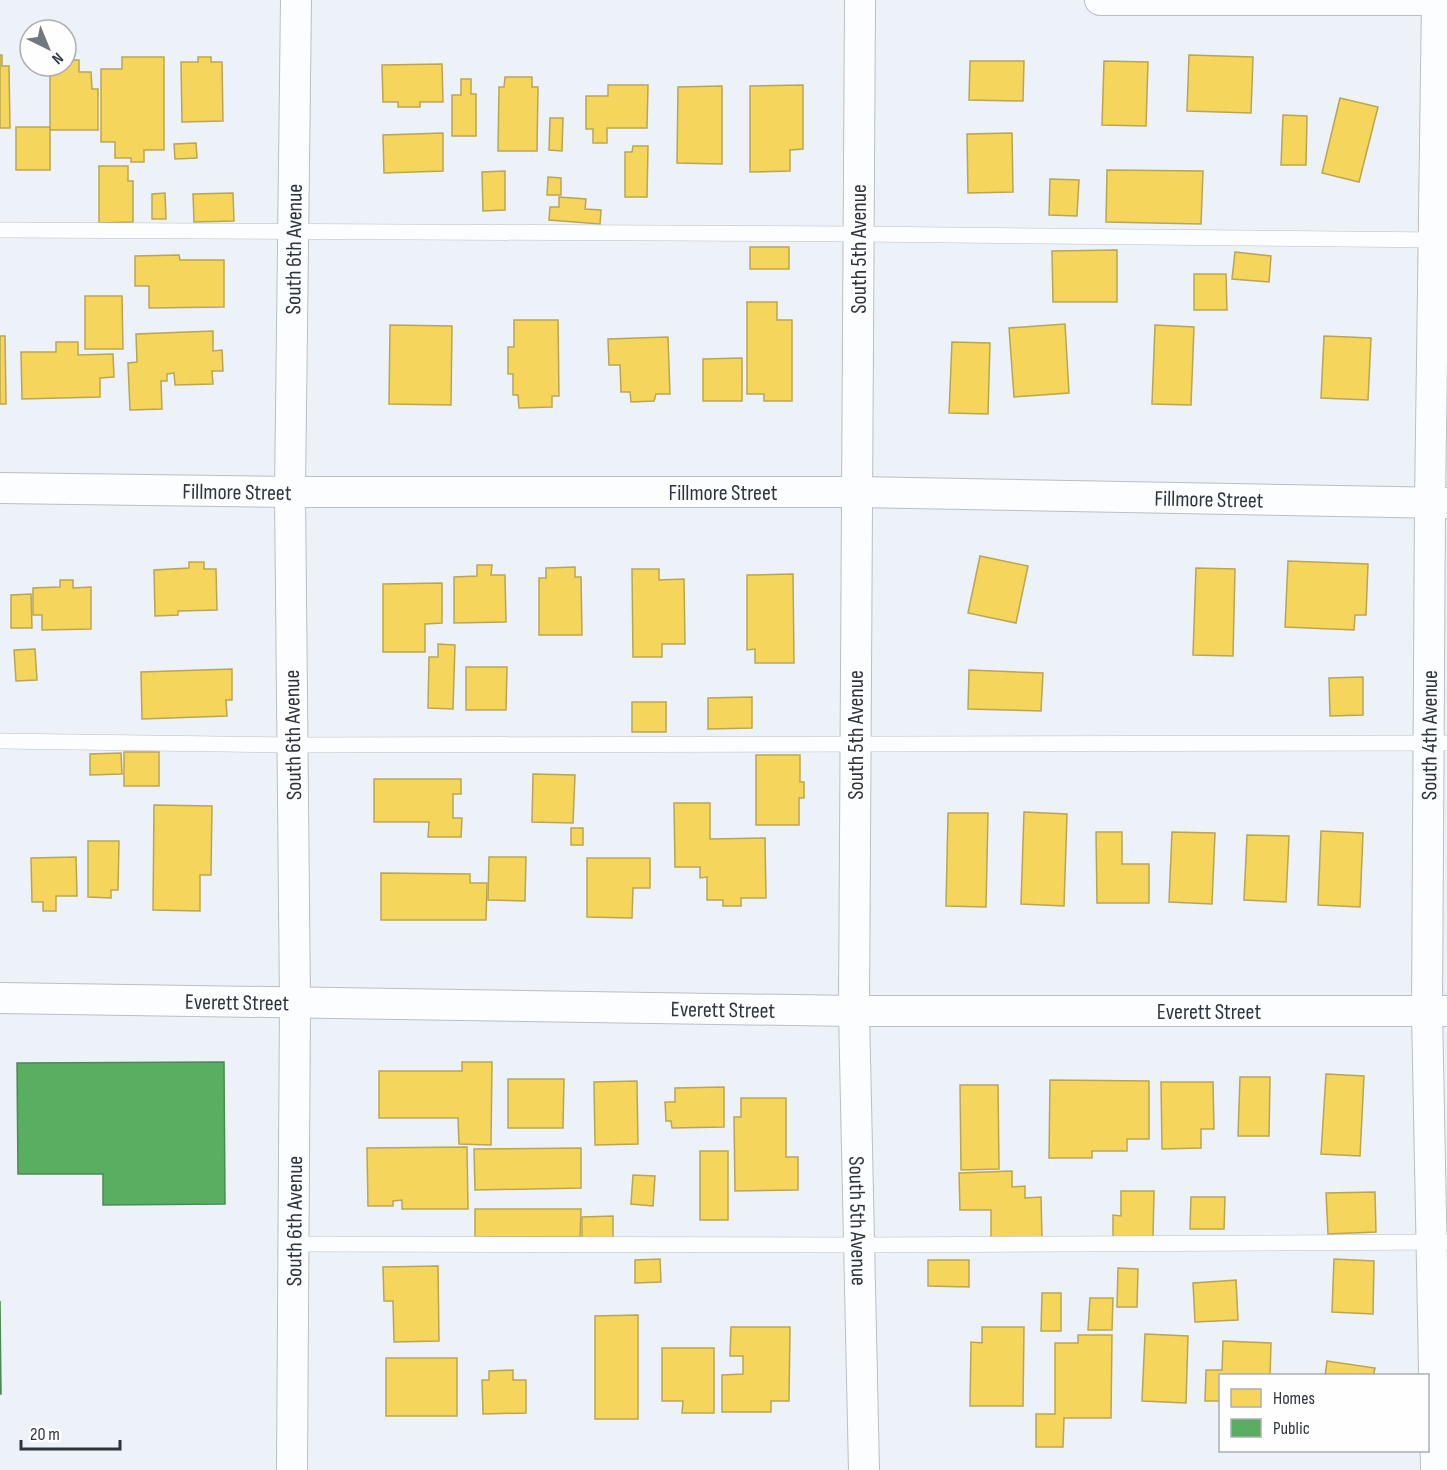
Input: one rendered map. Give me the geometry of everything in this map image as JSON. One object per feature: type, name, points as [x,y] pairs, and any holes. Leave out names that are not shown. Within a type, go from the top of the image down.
[{"type":"street","name":"South 6th Avenue","points":[[292,1470],[295,1003],[290,492],[296,0]]},
{"type":"street","name":"South 5th Avenue","points":[[860,0],[854,1011],[864,1470]]},
{"type":"street","points":[[1100,0],[1447,0]]},
{"type":"street","name":"South 4th Avenue","points":[[1436,1470],[1439,1242],[1437,1011],[1440,240],[1437,0]]},
{"type":"street","name":"Fillmore Street","points":[[0,488],[290,492],[856,492],[1438,503]]},
{"type":"street","name":"Everett Street","points":[[0,998],[854,1011],[1437,1011]]},
{"type":"lane","points":[[0,230],[292,230],[1440,240]]},
{"type":"lane","points":[[0,741],[292,745],[855,742],[1438,743]]},
{"type":"lane","points":[[293,1244],[859,1245],[1439,1242]]},
{"type":"building: Homes","points":[[0,55],[2,55],[2,66],[9,66],[10,128],[0,128]]},
{"type":"building: Homes","points":[[1189,55],[1253,57],[1251,113],[1187,111]]},
{"type":"building: Homes","points":[[122,57],[164,57],[164,150],[144,150],[144,162],[131,162],[131,158],[115,158],[115,142],[101,142],[101,69],[122,69]]},
{"type":"building: Homes","points":[[198,57],[211,57],[211,62],[222,62],[223,121],[182,122],[181,62],[198,62]]},
{"type":"building: Homes","points":[[79,60],[79,72],[91,72],[92,89],[98,89],[98,130],[50,130],[50,78],[78,78]]},
{"type":"building: Homes","points":[[970,61],[1024,61],[1023,101],[969,100]]},
{"type":"building: Homes","points":[[1104,61],[1148,62],[1146,126],[1102,125]]},
{"type":"building: Homes","points":[[442,64],[443,102],[420,102],[420,107],[398,107],[398,102],[383,102],[382,65]]},
{"type":"building: Homes","points":[[505,77],[532,77],[532,87],[538,87],[537,151],[498,151],[499,87],[504,87]]},
{"type":"building: Homes","points":[[461,79],[471,79],[471,94],[476,94],[476,136],[452,136],[452,95],[461,95]]},
{"type":"building: Homes","points":[[608,85],[648,85],[647,128],[607,128],[607,143],[593,143],[593,129],[586,129],[586,96],[608,96]]},
{"type":"building: Homes","points":[[803,85],[803,149],[790,150],[790,171],[750,172],[750,86]]},
{"type":"building: Homes","points":[[722,86],[722,164],[677,163],[678,87]]},
{"type":"building: Homes","points":[[1340,98],[1378,107],[1359,182],[1322,173]]},
{"type":"building: Homes","points":[[1283,115],[1307,116],[1306,165],[1281,165]]},
{"type":"building: Homes","points":[[550,118],[563,118],[562,151],[549,150]]},
{"type":"building: Homes","points":[[16,127],[50,127],[50,170],[16,170]]},
{"type":"building: Homes","points":[[443,133],[443,171],[384,173],[383,135]]},
{"type":"building: Homes","points":[[1012,133],[1013,192],[968,193],[967,134]]},
{"type":"building: Homes","points":[[196,143],[197,158],[175,159],[174,144]]},
{"type":"building: Homes","points":[[633,146],[648,146],[647,197],[625,197],[625,152],[632,152]]},
{"type":"building: Homes","points":[[99,166],[128,166],[128,181],[133,181],[133,222],[99,223]]},
{"type":"building: Homes","points":[[1107,170],[1203,171],[1201,224],[1106,222]]},
{"type":"building: Homes","points":[[505,171],[505,210],[483,211],[482,172]]},
{"type":"building: Homes","points":[[548,177],[561,178],[561,195],[547,195]]},
{"type":"building: Homes","points":[[1050,179],[1079,180],[1077,216],[1049,215]]},
{"type":"building: Homes","points":[[165,193],[166,219],[152,219],[152,194]]},
{"type":"building: Homes","points":[[233,193],[234,221],[194,222],[193,194]]},
{"type":"building: Homes","points":[[559,197],[586,199],[585,209],[601,210],[600,224],[549,220],[550,207],[559,207]]},
{"type":"building: Homes","points":[[750,247],[789,247],[789,269],[750,269]]},
{"type":"building: Homes","points":[[1117,250],[1117,302],[1053,302],[1052,251]]},
{"type":"building: Homes","points":[[1235,252],[1271,256],[1269,282],[1232,279]]},
{"type":"building: Homes","points":[[179,255],[180,260],[224,260],[224,307],[149,308],[149,286],[135,286],[135,256]]},
{"type":"building: Homes","points":[[1194,274],[1226,274],[1227,310],[1194,310]]},
{"type":"building: Homes","points":[[85,296],[122,296],[123,349],[85,349]]},
{"type":"building: Homes","points":[[747,302],[777,302],[777,320],[792,320],[792,401],[764,401],[764,394],[747,394]]},
{"type":"building: Homes","points":[[514,320],[558,320],[559,396],[552,396],[552,407],[519,408],[518,395],[513,395],[513,374],[508,374],[508,347],[514,347]]},
{"type":"building: Homes","points":[[1065,324],[1069,393],[1014,397],[1009,328]]},
{"type":"building: Homes","points":[[390,325],[452,326],[451,405],[389,404]]},
{"type":"building: Homes","points":[[1155,325],[1194,327],[1191,405],[1152,404]]},
{"type":"building: Homes","points":[[213,331],[213,351],[222,350],[223,371],[212,371],[213,384],[175,385],[174,373],[167,374],[167,381],[161,381],[162,409],[130,410],[128,363],[137,362],[136,334]]},
{"type":"building: Homes","points":[[0,336],[5,336],[6,404],[0,404]]},
{"type":"building: Homes","points":[[1324,336],[1371,338],[1368,400],[1321,398]]},
{"type":"building: Homes","points":[[668,337],[670,394],[656,394],[654,401],[631,402],[630,392],[621,392],[620,365],[609,365],[608,339]]},
{"type":"building: Homes","points":[[56,342],[78,342],[78,355],[113,354],[114,377],[100,378],[100,397],[22,399],[21,352],[56,352]]},
{"type":"building: Homes","points":[[952,342],[990,343],[988,414],[949,413]]},
{"type":"building: Homes","points":[[742,358],[742,401],[703,401],[703,359]]},
{"type":"building: Homes","points":[[980,556],[1028,566],[1016,623],[968,613]]},
{"type":"building: Homes","points":[[1288,561],[1368,564],[1366,615],[1355,615],[1354,630],[1285,627]]},
{"type":"building: Homes","points":[[189,562],[204,562],[204,569],[216,569],[217,610],[178,611],[178,615],[155,616],[154,570],[189,568]]},
{"type":"building: Homes","points":[[477,565],[492,565],[491,575],[505,575],[506,622],[454,623],[454,577],[477,576]]},
{"type":"building: Homes","points":[[575,567],[575,577],[581,577],[582,635],[539,635],[539,578],[546,578],[546,568]]},
{"type":"building: Homes","points":[[1196,568],[1235,569],[1233,656],[1193,655]]},
{"type":"building: Homes","points":[[632,569],[659,569],[659,580],[684,579],[685,644],[662,644],[662,657],[633,657]]},
{"type":"building: Homes","points":[[793,574],[794,663],[755,663],[755,649],[747,650],[747,575]]},
{"type":"building: Homes","points":[[60,580],[73,580],[73,588],[91,587],[91,629],[42,630],[42,615],[33,615],[33,588],[60,587]]},
{"type":"building: Homes","points":[[442,583],[442,623],[425,624],[425,652],[383,652],[383,584]]},
{"type":"building: Homes","points":[[31,594],[32,628],[11,628],[11,595]]},
{"type":"building: Homes","points":[[438,644],[455,645],[453,709],[428,708],[429,657],[438,657]]},
{"type":"building: Homes","points":[[35,649],[37,680],[16,681],[14,650]]},
{"type":"building: Homes","points":[[466,667],[507,667],[506,710],[466,710]]},
{"type":"building: Homes","points":[[232,669],[232,700],[226,700],[227,716],[142,719],[141,672]]},
{"type":"building: Homes","points":[[969,670],[1043,673],[1041,711],[968,709]]},
{"type":"building: Homes","points":[[1363,677],[1363,715],[1330,716],[1329,678]]},
{"type":"building: Homes","points":[[752,697],[752,728],[708,729],[708,698]]},
{"type":"building: Homes","points":[[632,702],[666,702],[666,732],[632,732]]},
{"type":"building: Homes","points":[[124,752],[159,752],[159,786],[124,786]]},
{"type":"building: Homes","points":[[121,753],[122,774],[90,775],[90,754]]},
{"type":"building: Homes","points":[[756,755],[800,755],[800,782],[804,782],[804,798],[799,798],[799,825],[756,825]]},
{"type":"building: Homes","points":[[533,774],[575,775],[573,823],[532,822]]},
{"type":"building: Homes","points":[[374,779],[461,779],[461,794],[453,794],[453,818],[462,818],[461,837],[428,837],[429,822],[374,822]]},
{"type":"building: Homes","points":[[674,803],[710,803],[710,839],[765,838],[766,898],[741,898],[741,906],[723,906],[723,900],[707,900],[707,877],[700,878],[700,867],[675,867]]},
{"type":"building: Homes","points":[[154,805],[212,806],[211,875],[200,875],[200,911],[153,910]]},
{"type":"building: Homes","points":[[1024,812],[1067,814],[1064,906],[1021,904]]},
{"type":"building: Homes","points":[[948,813],[988,813],[986,907],[946,906]]},
{"type":"building: Homes","points":[[571,828],[583,828],[583,845],[571,845]]},
{"type":"building: Homes","points":[[1321,831],[1363,833],[1360,907],[1318,905]]},
{"type":"building: Homes","points":[[1096,832],[1122,832],[1122,864],[1149,864],[1149,903],[1097,903]]},
{"type":"building: Homes","points":[[1172,832],[1215,833],[1212,904],[1169,902]]},
{"type":"building: Homes","points":[[1247,835],[1289,836],[1286,902],[1244,900]]},
{"type":"building: Homes","points":[[88,841],[119,841],[118,890],[111,890],[111,898],[88,897]]},
{"type":"building: Homes","points":[[76,857],[77,896],[56,896],[56,911],[43,911],[43,902],[32,902],[31,858]]},
{"type":"building: Homes","points":[[489,857],[526,857],[525,901],[488,900]]},
{"type":"building: Homes","points":[[587,858],[650,858],[650,888],[633,888],[632,918],[587,917]]},
{"type":"building: Homes","points":[[381,873],[470,874],[470,883],[487,883],[486,920],[381,920]]},
{"type":"building: Homes","points":[[462,1062],[492,1062],[491,1145],[459,1144],[458,1118],[379,1118],[379,1071],[462,1071]]},
{"type":"building: Homes","points":[[1326,1074],[1364,1076],[1360,1156],[1321,1154]]},
{"type":"building: Homes","points":[[1240,1077],[1270,1077],[1269,1136],[1238,1136]]},
{"type":"building: Homes","points":[[508,1079],[564,1079],[563,1128],[508,1128]]},
{"type":"building: Homes","points":[[1050,1080],[1149,1081],[1149,1139],[1127,1139],[1127,1151],[1092,1151],[1092,1158],[1049,1158]]},
{"type":"building: Homes","points":[[637,1081],[638,1144],[595,1145],[594,1082]]},
{"type":"building: Homes","points":[[1161,1082],[1213,1082],[1214,1129],[1201,1129],[1201,1148],[1162,1149]]},
{"type":"building: Homes","points":[[960,1085],[998,1085],[999,1169],[961,1170]]},
{"type":"building: Homes","points":[[724,1087],[724,1127],[672,1128],[671,1121],[666,1121],[665,1102],[675,1102],[675,1088]]},
{"type":"building: Homes","points":[[741,1098],[786,1098],[786,1157],[798,1157],[798,1190],[735,1191],[734,1117],[741,1117]]},
{"type":"building: Homes","points":[[467,1147],[468,1209],[402,1209],[402,1200],[393,1201],[393,1206],[368,1206],[367,1148]]},
{"type":"building: Homes","points":[[581,1148],[581,1188],[475,1190],[474,1149]]},
{"type":"building: Homes","points":[[700,1151],[728,1151],[728,1220],[700,1220]]},
{"type":"building: Homes","points":[[1012,1171],[1012,1187],[1025,1186],[1025,1198],[1041,1197],[1042,1239],[991,1240],[991,1210],[960,1210],[959,1173]]},
{"type":"building: Homes","points":[[633,1175],[655,1176],[653,1206],[631,1204]]},
{"type":"building: Homes","points":[[1121,1191],[1154,1191],[1153,1238],[1113,1237],[1113,1215],[1121,1216]]},
{"type":"building: Homes","points":[[1375,1192],[1376,1232],[1328,1234],[1326,1193]]},
{"type":"building: Homes","points":[[1191,1197],[1225,1197],[1224,1229],[1190,1229]]},
{"type":"building: Homes","points":[[475,1209],[581,1209],[580,1237],[475,1237]]},
{"type":"building: Homes","points":[[613,1216],[613,1238],[582,1238],[582,1217]]},
{"type":"building: Homes","points":[[660,1259],[661,1282],[635,1283],[635,1260]]},
{"type":"building: Homes","points":[[1334,1259],[1374,1261],[1373,1314],[1332,1312]]},
{"type":"building: Homes","points":[[928,1260],[969,1260],[969,1287],[928,1286]]},
{"type":"building: Homes","points":[[438,1266],[439,1341],[394,1342],[393,1301],[384,1301],[383,1267]]},
{"type":"building: Homes","points":[[1118,1268],[1138,1269],[1137,1307],[1117,1307]]},
{"type":"building: Homes","points":[[1236,1280],[1238,1320],[1195,1322],[1193,1283]]},
{"type":"building: Homes","points":[[1042,1293],[1061,1293],[1061,1331],[1041,1331]]},
{"type":"building: Homes","points":[[1090,1298],[1113,1298],[1112,1330],[1088,1330]]},
{"type":"building: Homes","points":[[638,1315],[638,1419],[595,1419],[595,1316]]},
{"type":"building: Homes","points":[[731,1327],[790,1327],[789,1401],[771,1401],[771,1412],[722,1412],[722,1375],[743,1374],[743,1356],[730,1356]]},
{"type":"building: Homes","points":[[982,1327],[1024,1327],[1023,1406],[970,1406],[971,1342],[982,1343]]},
{"type":"building: Homes","points":[[1145,1334],[1188,1336],[1186,1403],[1142,1401]]},
{"type":"building: Homes","points":[[1078,1335],[1112,1335],[1111,1418],[1064,1418],[1063,1447],[1036,1447],[1036,1414],[1055,1414],[1055,1343],[1078,1343]]},
{"type":"building: Homes","points":[[1223,1341],[1271,1343],[1270,1374],[1219,1374],[1219,1401],[1205,1401],[1206,1370],[1222,1370]]},
{"type":"building: Homes","points":[[662,1348],[714,1348],[714,1413],[682,1413],[683,1401],[662,1401]]},
{"type":"building: Homes","points":[[386,1358],[457,1358],[457,1416],[386,1416]]},
{"type":"building: Homes","points":[[1327,1361],[1375,1368],[1374,1374],[1325,1374]]},
{"type":"building: Homes","points":[[513,1370],[513,1380],[526,1380],[526,1413],[483,1414],[482,1380],[489,1380],[489,1371]]},
{"type":"building: Public","points":[[224,1062],[225,1204],[103,1205],[103,1174],[18,1174],[17,1063]]},
{"type":"building: Public","points":[[0,1301],[1,1394],[0,1394]]}]
